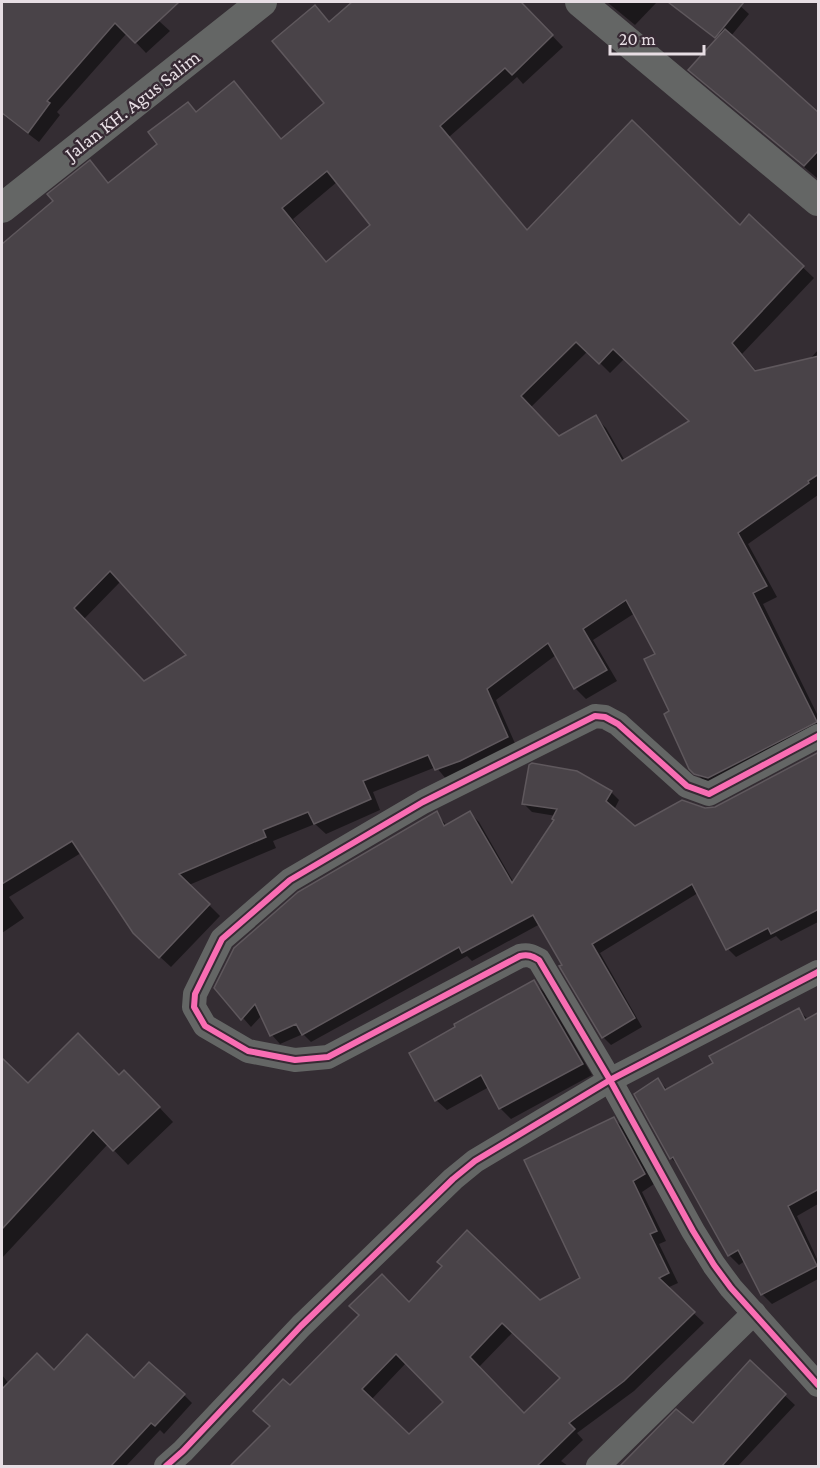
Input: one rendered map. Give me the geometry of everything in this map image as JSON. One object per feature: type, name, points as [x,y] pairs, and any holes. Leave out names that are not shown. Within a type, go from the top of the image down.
[{"type":"street","name":"Jalan KH. Agus Salim","points":[[2,208],[262,2]]},
{"type":"street","points":[[580,2],[819,201]]},
{"type":"street","points":[[819,736],[709,794],[687,786],[618,724],[605,717],[595,716],[423,802],[290,880],[222,939],[195,994],[194,1007],[205,1026],[248,1051],[295,1060],[328,1057],[520,956],[528,954],[539,960],[610,1080],[714,1265],[819,1385]]},
{"type":"street","points":[[166,1467],[302,1326],[453,1179],[475,1161],[610,1080],[819,972]]},
{"type":"street","points":[[598,1467],[754,1313]]},
{"type":"building","points":[[2,2],[179,2],[135,43],[115,23],[47,101],[50,103],[28,133],[2,113]]},
{"type":"building","points":[[352,2],[521,2],[553,35],[512,75],[505,68],[440,126],[527,230],[632,120],[740,225],[749,214],[804,266],[732,343],[755,371],[819,356],[819,474],[738,533],[767,586],[753,593],[817,722],[708,778],[694,774],[689,769],[664,714],[669,711],[644,659],[655,654],[626,600],[583,629],[607,670],[574,689],[548,643],[487,689],[508,737],[460,761],[435,770],[428,755],[363,781],[371,799],[314,824],[308,812],[263,830],[266,837],[179,874],[210,904],[159,958],[133,933],[72,841],[2,884],[2,244],[53,201],[47,194],[90,160],[108,183],[157,144],[148,132],[188,102],[196,112],[234,81],[281,139],[324,103],[272,41],[315,5],[329,22]],"holes":[[[327,171],[370,225],[326,262],[282,208]],[[576,342],[599,364],[613,349],[689,421],[622,461],[596,415],[559,436],[521,396]],[[110,571],[186,655],[144,681],[74,608]]]},
{"type":"building","points":[[668,2],[744,2],[715,38]]},
{"type":"building","points":[[725,29],[819,113],[819,150],[804,166],[688,70]]},
{"type":"building","points":[[819,752],[819,909],[771,934],[768,928],[726,950],[692,884],[592,944],[635,1018],[602,1038],[559,966],[562,965],[533,915],[462,953],[459,947],[302,1035],[296,1024],[270,1036],[255,1004],[241,1020],[214,988],[234,948],[298,892],[437,811],[444,826],[470,811],[512,883],[554,820],[552,819],[557,809],[522,804],[529,765],[532,763],[577,771],[612,791],[606,801],[635,826],[682,800],[705,808],[715,807]]},
{"type":"building","points":[[534,980],[583,1064],[499,1109],[481,1075],[435,1101],[409,1053],[455,1027],[454,1024]]},
{"type":"building","points":[[799,1008],[805,1020],[819,1012],[819,1189],[788,1206],[817,1266],[761,1295],[738,1250],[728,1256],[673,1157],[670,1159],[634,1094],[658,1078],[665,1090],[713,1063],[709,1056]]},
{"type":"building","points":[[78,1033],[119,1075],[124,1070],[160,1107],[113,1151],[93,1130],[2,1229],[2,1058],[28,1083]]},
{"type":"building","points":[[614,1117],[645,1174],[633,1181],[657,1231],[650,1234],[669,1273],[659,1278],[695,1312],[624,1381],[569,1423],[575,1429],[536,1467],[229,1467],[270,1426],[253,1411],[283,1379],[290,1385],[359,1315],[349,1306],[382,1274],[409,1302],[442,1266],[437,1262],[467,1230],[540,1300],[580,1278],[524,1160]],"holes":[[[502,1323],[560,1378],[524,1413],[470,1357]],[[396,1354],[443,1402],[409,1434],[362,1389]]]},
{"type":"building","points":[[87,1334],[134,1378],[149,1362],[185,1394],[155,1426],[151,1423],[110,1467],[2,1467],[2,1389],[37,1353],[54,1370]]},
{"type":"building","points":[[750,1360],[786,1394],[721,1467],[619,1467],[676,1409],[693,1423]]},
{"type":"cycle path","points":[[818,736],[709,794],[687,786],[618,724],[605,717],[595,716],[423,802],[290,880],[222,939],[195,994],[194,1007],[205,1026],[248,1051],[295,1060],[328,1057],[520,956],[530,956],[539,960],[610,1080],[714,1265],[731,1288],[818,1385]]},
{"type":"cycle path","points":[[166,1466],[183,1451],[301,1326],[453,1179],[475,1161],[610,1080],[818,972]]}]
